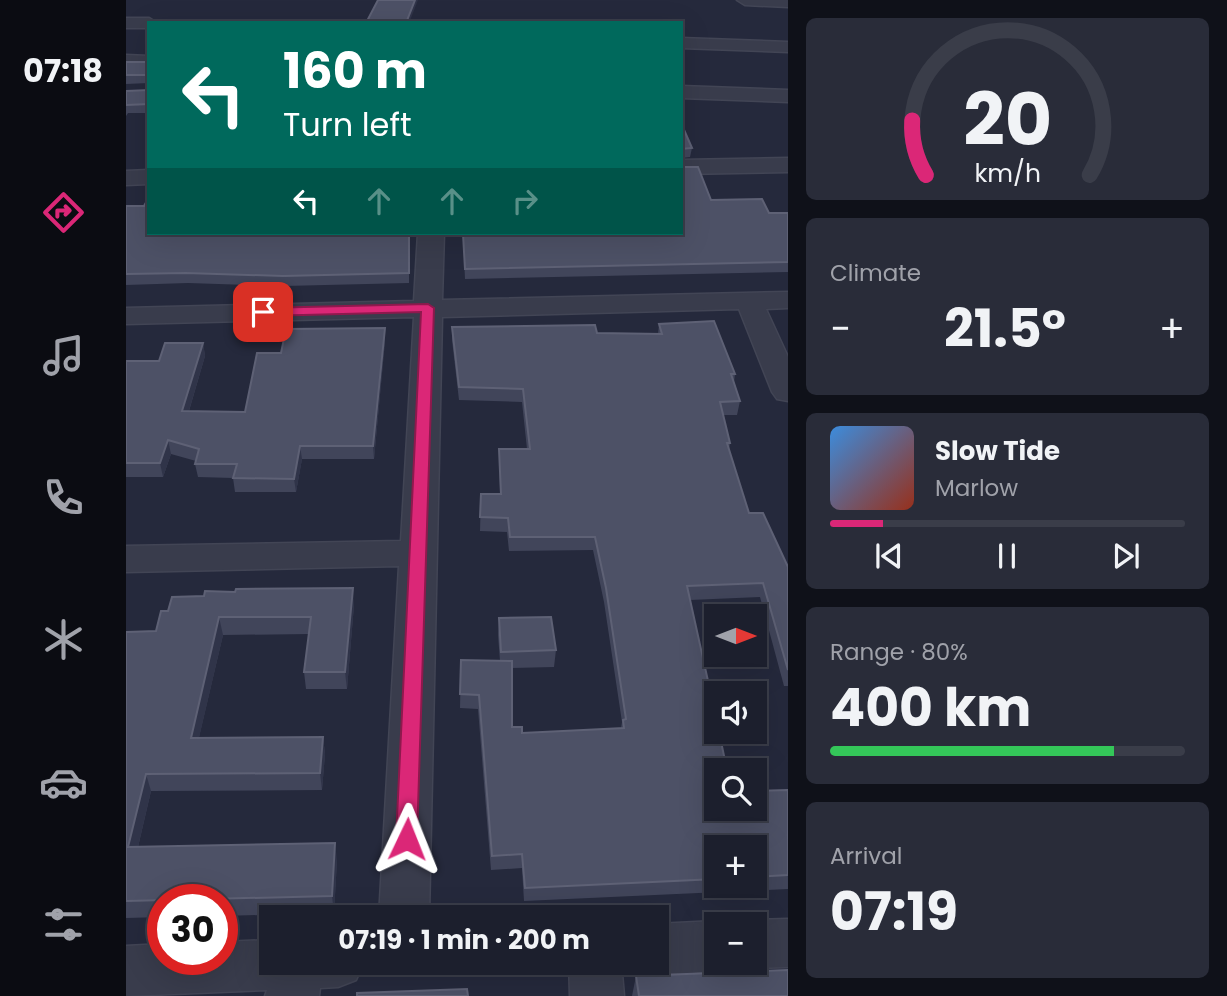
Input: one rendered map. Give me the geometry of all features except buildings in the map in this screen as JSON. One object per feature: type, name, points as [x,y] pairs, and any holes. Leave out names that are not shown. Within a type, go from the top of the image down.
[{"type":"street","points":[[744,0],[788,2]]},
{"type":"street","points":[[126,23],[147,23]]},
{"type":"street","points":[[683,43],[788,47]]},
{"type":"street","points":[[126,61],[147,62]]},
{"type":"street","points":[[683,92],[788,96]]},
{"type":"street","points":[[683,167],[788,165]]},
{"type":"street","points":[[126,178],[147,177]]},
{"type":"street","points":[[404,905],[431,235]]},
{"type":"street","points":[[126,316],[788,300]]},
{"type":"street","points":[[748,301],[788,392]]},
{"type":"street","points":[[126,559],[417,553]]},
{"type":"street","points":[[767,944],[788,943]]},
{"type":"street","points":[[669,948],[704,947]]},
{"type":"street","points":[[126,971],[259,973]]},
{"type":"street","points":[[596,975],[597,996]]},
{"type":"route","points":[[263,312],[428,308],[407,839]]}]
